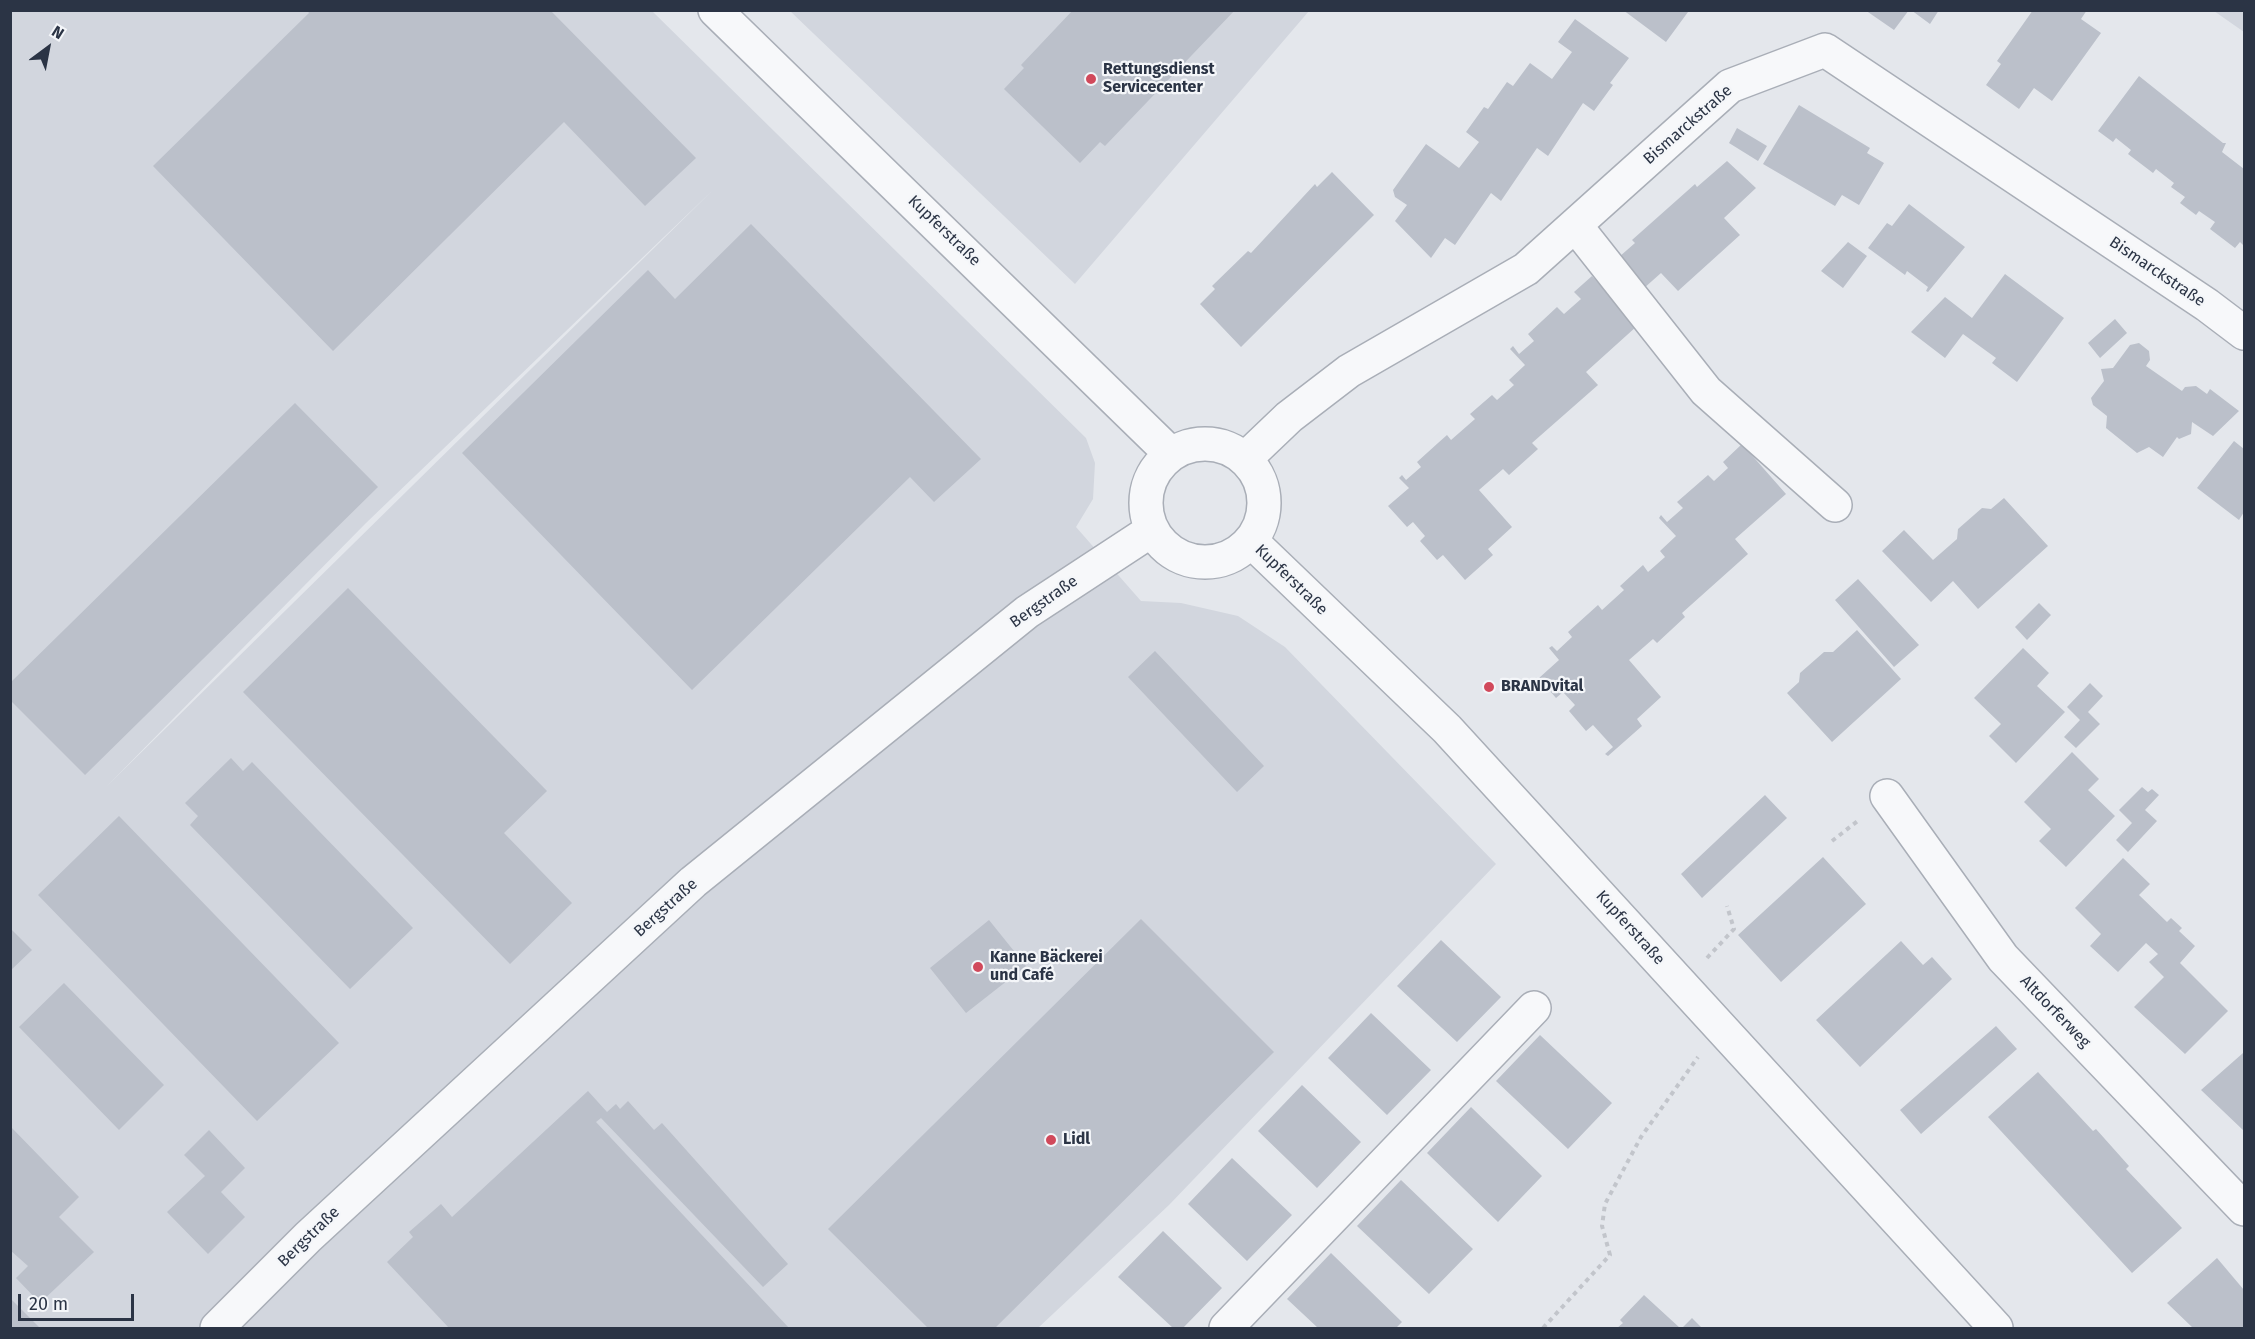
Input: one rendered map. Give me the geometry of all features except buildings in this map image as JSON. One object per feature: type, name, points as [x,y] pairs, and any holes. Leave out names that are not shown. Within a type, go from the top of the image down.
[{"type":"street","name":"Kupferstraße","points":[[715,10],[1171,454]]},
{"type":"street","name":"Bismarckstraße","points":[[1245,459],[1289,417],[1349,371],[1526,268],[1730,86],[1825,50],[2244,331]]},
{"type":"street","points":[[1575,225],[1706,391],[1835,505]]},
{"type":"street","points":[[1211,443],[1228,448],[1245,459],[1260,480],[1265,500],[1261,523],[1251,541],[1238,553],[1218,560],[1198,562],[1182,557],[1165,546],[1152,530],[1148,519],[1146,498],[1150,479],[1156,468],[1171,454],[1191,445],[1211,443]]},
{"type":"street","name":"Bergstraße","points":[[217,1329],[323,1224],[693,882],[1027,612],[1152,530]]},
{"type":"street","name":"Kupferstraße","points":[[1251,541],[1447,729],[1996,1329]]},
{"type":"street","name":"Altdorferweg","points":[[1887,796],[2003,958],[2244,1209]]},
{"type":"street","points":[[1226,1329],[1534,1008]]},
{"type":"path","points":[[1720,945],[1734,929],[1727,906]]},
{"type":"path","points":[[1543,1329],[1610,1255],[1602,1226],[1605,1204],[1641,1137],[1693,1063],[1721,1029]]},
{"type":"shaded area","points":[[10,11],[652,11],[1086,438],[1095,463],[1093,499],[1076,527],[1141,601],[1181,603],[1238,616],[1285,647],[1496,864],[1169,1205],[1038,1328],[11,1328]],"holes":[[[714,189],[107,786],[366,523]]]},
{"type":"shaded area","points":[[790,11],[1309,11],[1075,284]]},
{"type":"shaded area","points":[[2214,11],[2244,11],[2244,32]]},
{"type":"place","name":"Rettungsdienst Servicecenter","points":[[1091,79]]},
{"type":"place","name":"BRANDvital","points":[[1489,687]]},
{"type":"place","name":"Kanne Bäckerei und Café","points":[[978,967]]},
{"type":"place","name":"Lidl","points":[[1051,1140]]}]
